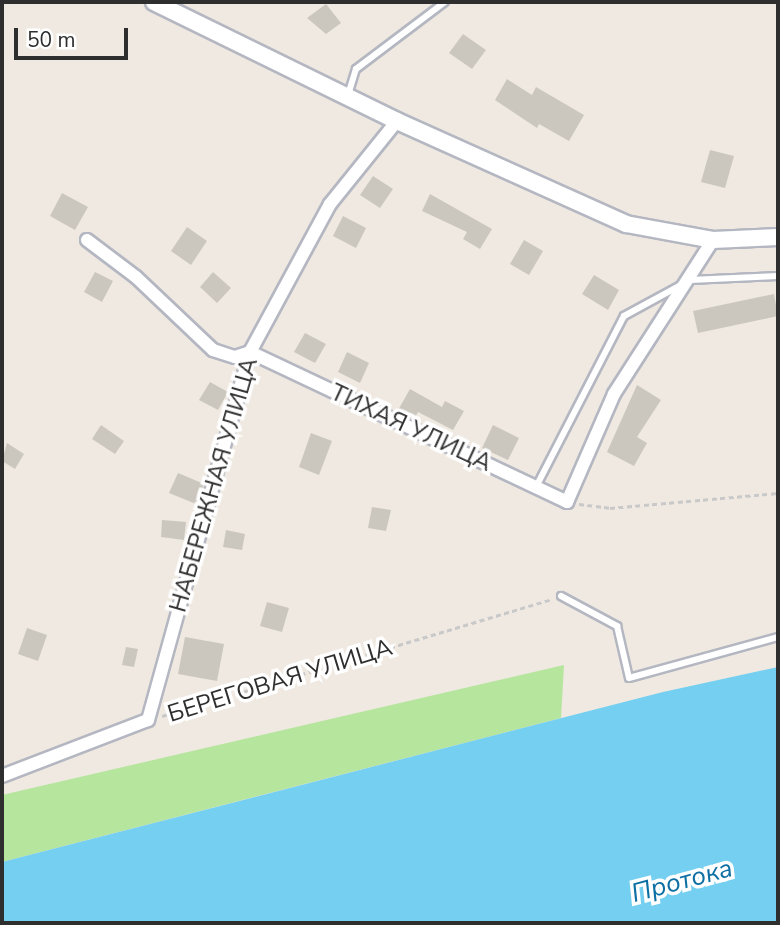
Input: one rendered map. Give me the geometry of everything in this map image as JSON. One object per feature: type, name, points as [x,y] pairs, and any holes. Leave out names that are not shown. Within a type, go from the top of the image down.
[{"type":"street","points":[[153,2],[397,121],[626,224],[713,240],[778,237]]},
{"type":"street","name":"НАБЕРЕЖНАЯ УЛИЦА","points":[[148,720],[250,352],[330,204],[397,121]]},
{"type":"street","name":"ТИХАЯ УЛИЦА","points":[[87,240],[136,277],[213,350],[235,357],[250,352],[567,502]]},
{"type":"street","points":[[567,502],[614,394],[662,314],[690,280],[713,240]]},
{"type":"street","name":"БЕРЕГОВАЯ УЛИЦА","points":[[2,776],[148,720]]},
{"type":"lane","points":[[347,97],[356,69],[444,2]]},
{"type":"lane","points":[[536,487],[624,316],[690,280],[778,276]]},
{"type":"lane","points":[[561,596],[617,625],[629,678],[778,637]]},
{"type":"path","points":[[567,502],[610,508],[778,493]]},
{"type":"path","name":"БЕРЕГОВАЯ УЛИЦА","points":[[148,720],[561,596]]},
{"type":"green space","points":[[564,665],[561,718],[2,862],[2,795]]},
{"type":"water","name":"Протока","points":[[778,667],[778,923],[2,923],[2,862],[663,692]]},
{"type":"building","points":[[326,4],[341,23],[326,34],[307,18]]},
{"type":"building","points":[[463,34],[486,50],[472,69],[449,53]]},
{"type":"building","points":[[507,79],[532,95],[536,87],[584,115],[569,141],[539,124],[537,128],[495,100]]},
{"type":"building","points":[[710,150],[734,156],[725,188],[701,182]]},
{"type":"building","points":[[373,176],[393,189],[380,208],[360,195]]},
{"type":"building","points":[[62,193],[88,207],[75,230],[50,216]]},
{"type":"building","points":[[430,194],[492,229],[480,249],[463,239],[467,232],[422,211]]},
{"type":"building","points":[[343,216],[366,228],[356,248],[333,236]]},
{"type":"building","points":[[187,227],[207,241],[191,265],[171,251]]},
{"type":"building","points":[[524,240],[543,251],[529,275],[510,264]]},
{"type":"building","points":[[95,272],[113,281],[102,302],[84,292]]},
{"type":"building","points":[[213,272],[231,288],[217,303],[200,287]]},
{"type":"building","points":[[594,275],[619,290],[608,310],[582,294]]},
{"type":"building","points":[[774,294],[778,316],[698,333],[693,311]]},
{"type":"building","points":[[305,333],[326,344],[315,363],[294,352]]},
{"type":"building","points":[[347,352],[369,363],[360,383],[338,372]]},
{"type":"building","points":[[210,382],[228,392],[218,410],[199,400]]},
{"type":"building","points":[[637,385],[661,400],[637,437],[647,443],[634,466],[607,452]]},
{"type":"building","points":[[410,389],[442,407],[445,401],[464,411],[453,430],[418,412],[414,420],[397,412]]},
{"type":"building","points":[[101,425],[124,441],[115,454],[92,439]]},
{"type":"building","points":[[493,425],[519,438],[508,460],[482,448]]},
{"type":"building","points":[[311,433],[332,441],[319,475],[299,467]]},
{"type":"building","points":[[7,443],[24,454],[15,469],[2,461]]},
{"type":"building","points":[[178,473],[204,484],[196,504],[169,493]]},
{"type":"building","points":[[372,507],[391,510],[386,531],[368,528]]},
{"type":"building","points":[[162,520],[186,522],[184,540],[161,537]]},
{"type":"building","points":[[226,530],[245,534],[242,550],[223,547]]},
{"type":"building","points":[[267,602],[289,608],[282,632],[260,626]]},
{"type":"building","points":[[27,628],[47,635],[38,661],[18,654]]},
{"type":"building","points":[[185,637],[224,644],[217,681],[178,674]]},
{"type":"building","points":[[126,647],[138,649],[134,667],[122,665]]}]
